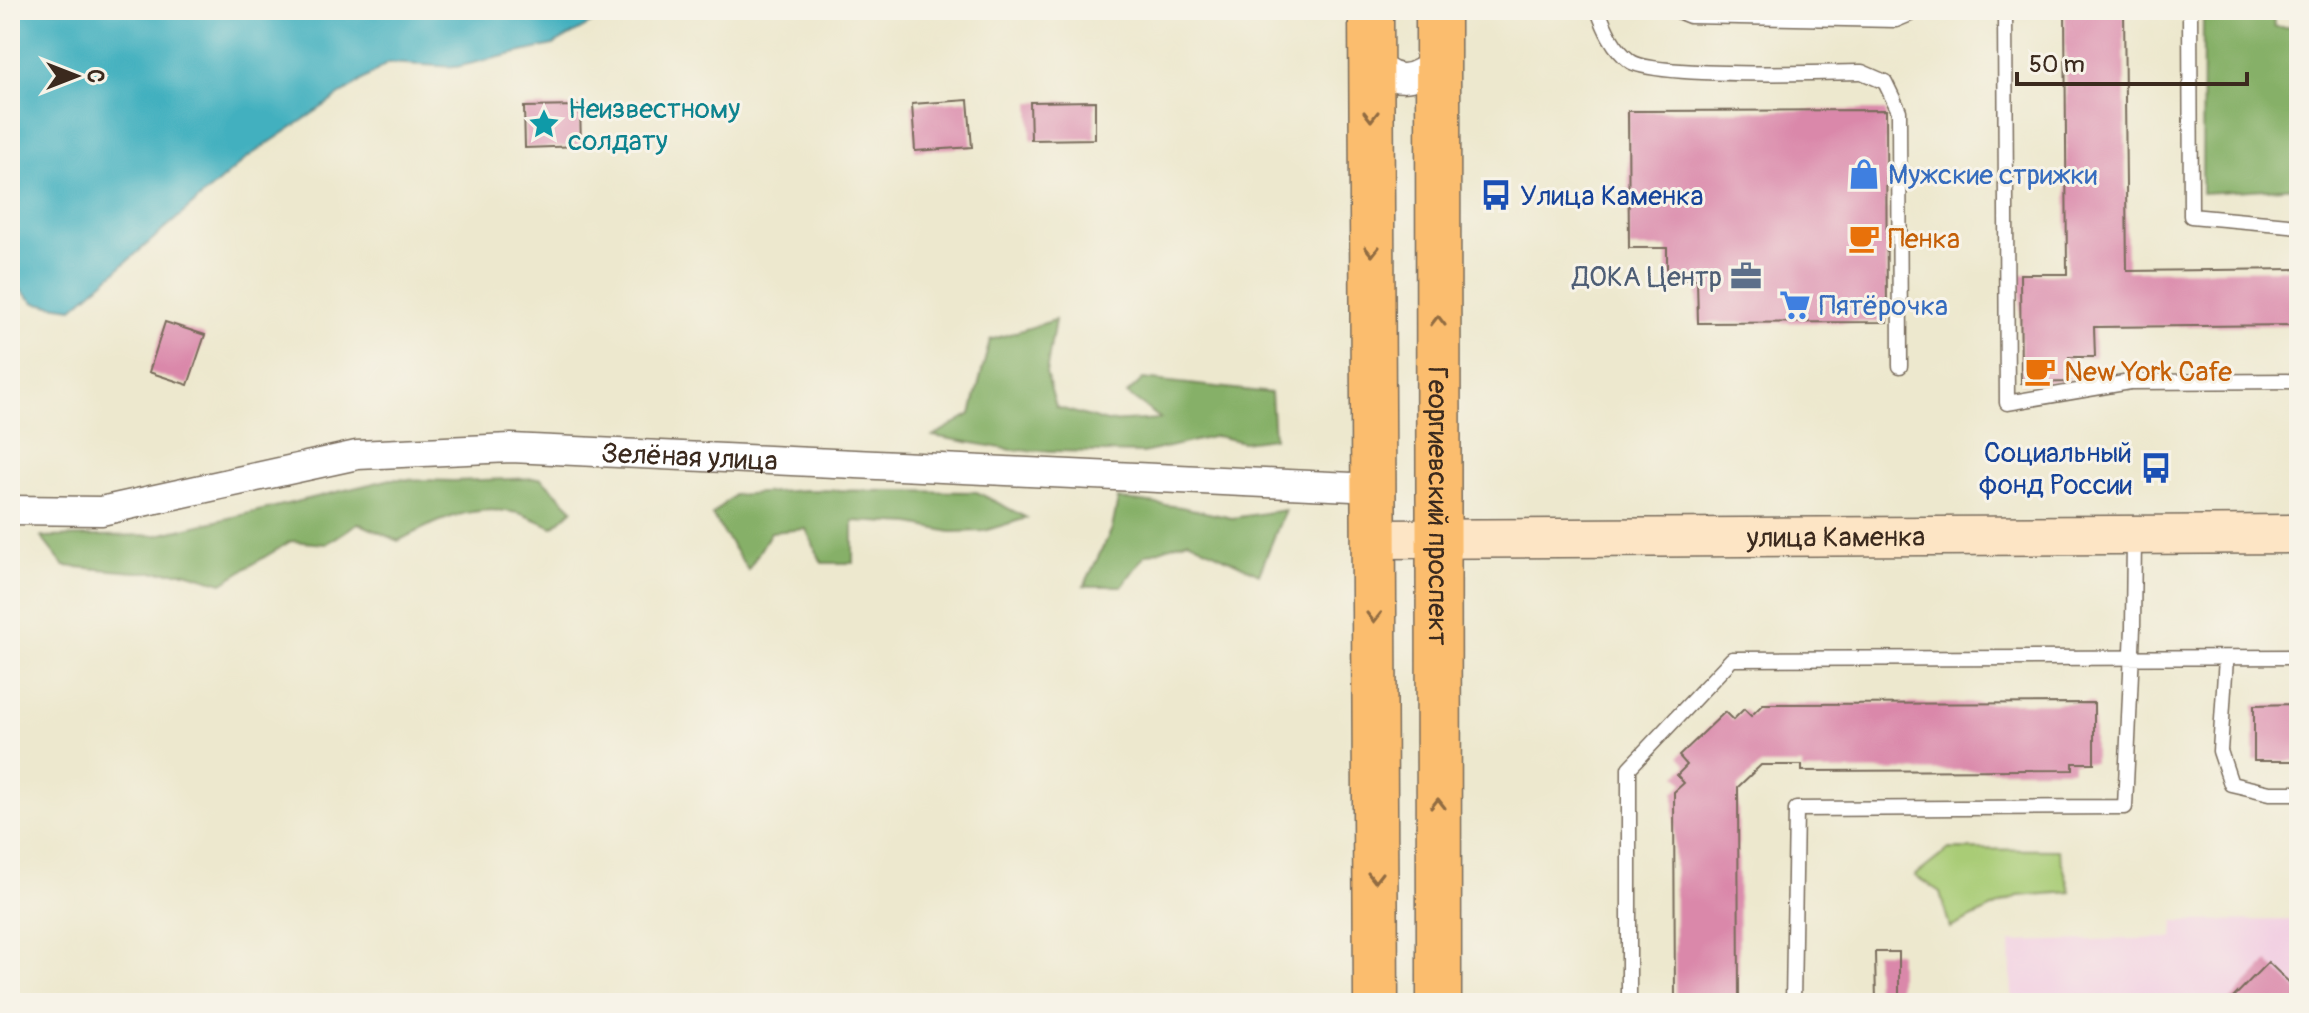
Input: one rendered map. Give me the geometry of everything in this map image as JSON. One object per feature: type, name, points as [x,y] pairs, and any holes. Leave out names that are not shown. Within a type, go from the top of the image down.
[{"type":"main road","points":[[1371,10],[1376,1003]]},
{"type":"main road","name":"Георгиевский проспект","points":[[1438,10],[1439,1003]]},
{"type":"main road","name":"улица Каменка","points":[[1374,539],[2299,534]]},
{"type":"street","points":[[1371,56],[1379,69],[1403,78],[1416,76],[1437,60]]},
{"type":"street","name":"Зелёная улица","points":[[10,510],[101,511],[357,455],[511,448],[1374,488]]},
{"type":"lane","points":[[1598,10],[1606,35],[1632,63],[1674,71],[1862,72],[1885,82],[1899,111],[1900,366]]},
{"type":"lane","points":[[1675,10],[1690,16],[1896,20],[1920,10]]},
{"type":"lane","points":[[2005,10],[2007,403],[2130,382],[2299,381]]},
{"type":"lane","points":[[2190,10],[2191,216],[2299,226]]},
{"type":"lane","points":[[1793,1003],[1796,809],[2125,807],[2134,535]]},
{"type":"lane","points":[[1629,1003],[1629,768],[1732,659],[2299,657]]},
{"type":"lane","points":[[2226,658],[2220,751],[2231,784],[2270,793],[2299,793]]},
{"type":"shaded area","points":[[2299,920],[2299,1003],[2012,1003],[2010,942],[2173,938],[2174,921]]},
{"type":"green space","points":[[2203,10],[2273,10],[2274,27],[2299,27],[2299,187],[2202,193]]},
{"type":"green space","points":[[1055,320],[1046,373],[1056,407],[1107,422],[1161,419],[1127,394],[1143,379],[1271,393],[1274,438],[1243,442],[1216,436],[1143,453],[1012,450],[933,436],[971,414],[990,340]]},
{"type":"green space","points":[[541,478],[573,509],[553,527],[518,513],[486,510],[455,516],[398,541],[358,523],[326,544],[291,541],[222,583],[185,572],[135,572],[64,566],[41,537],[158,535],[391,479],[453,481]]},
{"type":"green space","points":[[805,490],[977,492],[1027,518],[984,531],[951,532],[911,524],[853,521],[853,563],[822,563],[806,529],[771,532],[748,570],[712,515],[734,495]]},
{"type":"green space","points":[[1118,499],[1181,507],[1232,518],[1285,510],[1259,574],[1188,540],[1145,555],[1122,586],[1084,586],[1112,529]]},
{"type":"green space","points":[[1949,849],[2058,850],[2071,892],[2018,896],[1950,928],[1940,892],[1915,876]]},
{"type":"water","points":[[10,10],[615,10],[553,45],[456,67],[388,63],[248,157],[73,308],[35,303],[10,281]]},
{"type":"building","points":[[2065,10],[2124,10],[2127,271],[2299,269],[2299,325],[2094,327],[2095,357],[2069,357],[2070,382],[2021,383],[2020,274],[2067,274]]},
{"type":"building","points":[[968,100],[972,147],[915,151],[912,104]]},
{"type":"building","points":[[1095,101],[1095,139],[1031,140],[1030,102]]},
{"type":"building","points":[[580,106],[581,146],[525,148],[524,107]]},
{"type":"building","points":[[1886,110],[1887,322],[1698,323],[1697,279],[1667,279],[1667,248],[1629,248],[1628,111]]},
{"type":"building","points":[[165,322],[205,335],[188,385],[149,372]]},
{"type":"building","points":[[2094,703],[2094,763],[2073,763],[2073,770],[1802,771],[1802,765],[1761,765],[1738,787],[1739,999],[1731,999],[1731,1003],[1675,1003],[1674,792],[1684,783],[1677,775],[1687,765],[1679,756],[1725,712],[1733,720],[1744,709],[1751,716],[1763,704]]},
{"type":"building","points":[[2299,704],[2299,761],[2254,761],[2254,705]]},
{"type":"building","points":[[1875,952],[1899,952],[1899,1003],[1876,1003]]},
{"type":"building","points":[[2268,962],[2299,992],[2299,1003],[2228,1003]]},
{"type":"place","name":"Неизвестному солдату","points":[[544,124]]},
{"type":"place","name":"Мужские стрижки","points":[[1864,174]]},
{"type":"place","name":"Улица Каменка","points":[[1496,195]]},
{"type":"place","name":"Пенка","points":[[1864,238]]},
{"type":"place","name":"ДОКА Центр","points":[[1746,276]]},
{"type":"place","name":"Пятёрочка","points":[[1795,305]]},
{"type":"place","name":"New York Cafe","points":[[2040,371]]},
{"type":"place","name":"Социальный фонд России","points":[[2156,468]]}]
